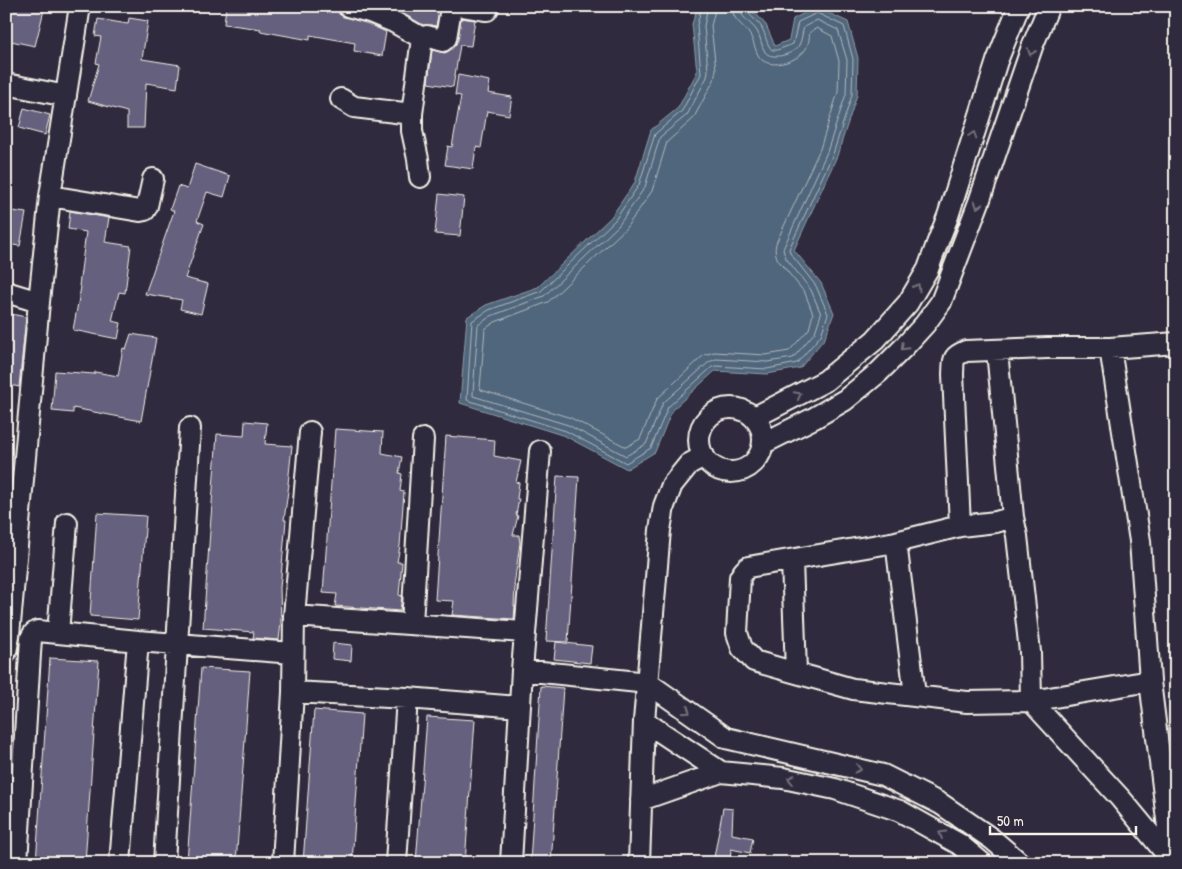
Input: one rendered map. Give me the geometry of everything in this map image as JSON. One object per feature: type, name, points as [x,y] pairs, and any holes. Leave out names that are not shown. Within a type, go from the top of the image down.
[{"type":"street","points":[[6,652],[50,196],[80,6]]},
{"type":"street","points":[[348,6],[370,12],[394,22],[422,38],[427,36],[443,41],[446,38],[450,8],[452,6]]},
{"type":"street","points":[[462,6],[487,10],[489,6]]},
{"type":"street","points":[[755,417],[825,381],[876,340],[908,303],[928,268],[948,216],[994,69],[1019,6]]},
{"type":"street","points":[[764,443],[845,400],[879,372],[905,346],[925,324],[941,302],[979,202],[1032,47],[1049,6]]},
{"type":"street","points":[[420,177],[412,131],[412,114],[422,38]]},
{"type":"street","points":[[6,84],[66,96]]},
{"type":"street","points":[[341,99],[354,107],[412,114]]},
{"type":"street","points":[[50,196],[140,211],[144,210],[147,206],[153,179]]},
{"type":"street","points":[[6,292],[39,302]]},
{"type":"street","points":[[960,526],[952,374],[954,359],[957,355],[966,352],[1047,348],[1110,348],[1176,343]]},
{"type":"street","points":[[1110,348],[1140,541],[1150,681],[1173,861]]},
{"type":"street","points":[[997,351],[1013,517],[1017,536],[1030,652],[1031,701],[1121,799],[1173,861]]},
{"type":"street","points":[[729,407],[748,411],[755,417],[761,425],[764,434],[764,443],[757,460],[751,466],[734,472],[725,472],[709,464],[700,448],[699,438],[705,420],[712,413],[729,407]]},
{"type":"street","points":[[164,863],[190,428]]},
{"type":"street","points":[[283,863],[293,692],[294,616],[310,432]]},
{"type":"street","points":[[412,624],[423,439]]},
{"type":"street","points":[[511,863],[524,632],[540,451]]},
{"type":"street","points":[[639,863],[644,721],[659,540],[664,506],[672,485],[690,464],[704,456]]},
{"type":"street","points":[[1013,517],[996,522],[960,526],[896,542],[748,567],[740,577],[737,632],[742,648],[754,661],[853,689],[967,702],[1031,701],[1150,681]]},
{"type":"street","points":[[58,633],[67,523]]},
{"type":"street","points":[[896,542],[916,695]]},
{"type":"street","points":[[792,560],[796,672]]},
{"type":"street","points":[[294,616],[524,632]]},
{"type":"street","points":[[17,863],[31,638],[34,633],[38,631],[293,653]]},
{"type":"street","points":[[120,863],[138,640]]},
{"type":"street","points":[[522,670],[648,683],[726,738],[883,775],[941,804],[992,839],[1020,863]]},
{"type":"street","points":[[293,692],[407,698],[520,707]]},
{"type":"street","points":[[396,863],[407,698]]},
{"type":"street","points":[[644,721],[721,772]]},
{"type":"street","points":[[642,800],[721,772],[783,778],[835,789],[900,810],[959,844],[982,863]]},
{"type":"water","points":[[698,6],[749,6],[766,25],[775,46],[789,40],[793,19],[816,7],[848,22],[858,58],[857,95],[837,156],[794,250],[821,283],[834,313],[825,338],[800,368],[767,374],[715,371],[672,410],[655,452],[627,469],[565,436],[460,403],[467,317],[486,305],[538,287],[611,217],[635,182],[651,130],[678,108],[697,72],[692,24]]},
{"type":"building","points":[[6,6],[45,6],[35,46],[6,40]]},
{"type":"building","points":[[226,6],[336,6],[339,14],[344,17],[366,23],[386,32],[382,56],[354,51],[355,43],[310,35],[310,40],[260,31],[261,29],[224,24]]},
{"type":"building","points":[[387,6],[437,6],[436,10],[439,11],[436,26],[423,25]]},
{"type":"building","points":[[129,18],[148,21],[142,59],[180,65],[177,88],[146,83],[144,128],[127,128],[127,112],[88,101],[99,64],[96,63],[101,37],[95,36],[98,19],[128,24]]},
{"type":"building","points":[[461,18],[475,20],[471,46],[460,45],[453,87],[428,83],[432,50],[445,53],[454,46],[458,40]]},
{"type":"building","points":[[458,75],[490,81],[488,93],[512,97],[509,115],[487,111],[481,148],[476,147],[473,169],[445,165],[448,146],[452,147],[461,96],[455,95]]},
{"type":"building","points":[[24,108],[50,115],[45,135],[19,128]]},
{"type":"building","points":[[195,164],[230,176],[224,197],[207,192],[197,221],[204,224],[185,278],[208,284],[201,314],[180,309],[182,300],[145,294],[174,211],[170,209],[178,186],[187,189]]},
{"type":"building","points":[[439,194],[464,197],[460,236],[435,234]]},
{"type":"building","points":[[6,210],[26,213],[20,246],[6,244]]},
{"type":"building","points":[[70,211],[109,218],[105,242],[131,246],[125,293],[119,292],[112,321],[121,323],[118,339],[73,330],[81,287],[79,286],[86,232],[68,229]]},
{"type":"building","points":[[6,313],[26,317],[19,387],[6,384]]},
{"type":"building","points":[[131,334],[156,338],[141,421],[73,408],[73,413],[52,411],[55,371],[94,374],[95,372],[118,376],[123,348],[126,349]]},
{"type":"building","points":[[245,421],[267,423],[265,444],[292,446],[284,520],[286,520],[280,588],[281,623],[279,640],[253,638],[254,632],[203,628],[217,434],[244,436]]},
{"type":"building","points":[[335,429],[383,432],[382,453],[402,457],[399,473],[402,474],[400,491],[404,492],[397,562],[402,562],[399,595],[402,596],[400,611],[335,606],[337,594],[323,593]]},
{"type":"building","points":[[446,436],[495,440],[494,456],[521,461],[516,482],[519,483],[516,515],[518,516],[513,535],[519,535],[520,543],[514,586],[514,619],[452,615],[454,601],[435,600]]},
{"type":"building","points":[[557,476],[579,477],[568,642],[546,641]]},
{"type":"building","points":[[97,513],[146,516],[138,620],[90,616]]},
{"type":"building","points":[[556,642],[592,646],[590,663],[554,659]]},
{"type":"building","points":[[333,643],[352,645],[351,661],[332,659]]},
{"type":"building","points":[[50,658],[99,661],[85,863],[36,863]]},
{"type":"building","points":[[201,668],[250,671],[236,863],[187,862]]},
{"type":"building","points":[[541,686],[563,688],[551,863],[530,863]]},
{"type":"building","points":[[314,710],[362,714],[352,863],[303,863]]},
{"type":"building","points":[[427,717],[475,720],[465,863],[416,863]]},
{"type":"building","points":[[723,808],[733,809],[732,834],[753,838],[750,853],[731,849],[730,863],[713,863]]}]
